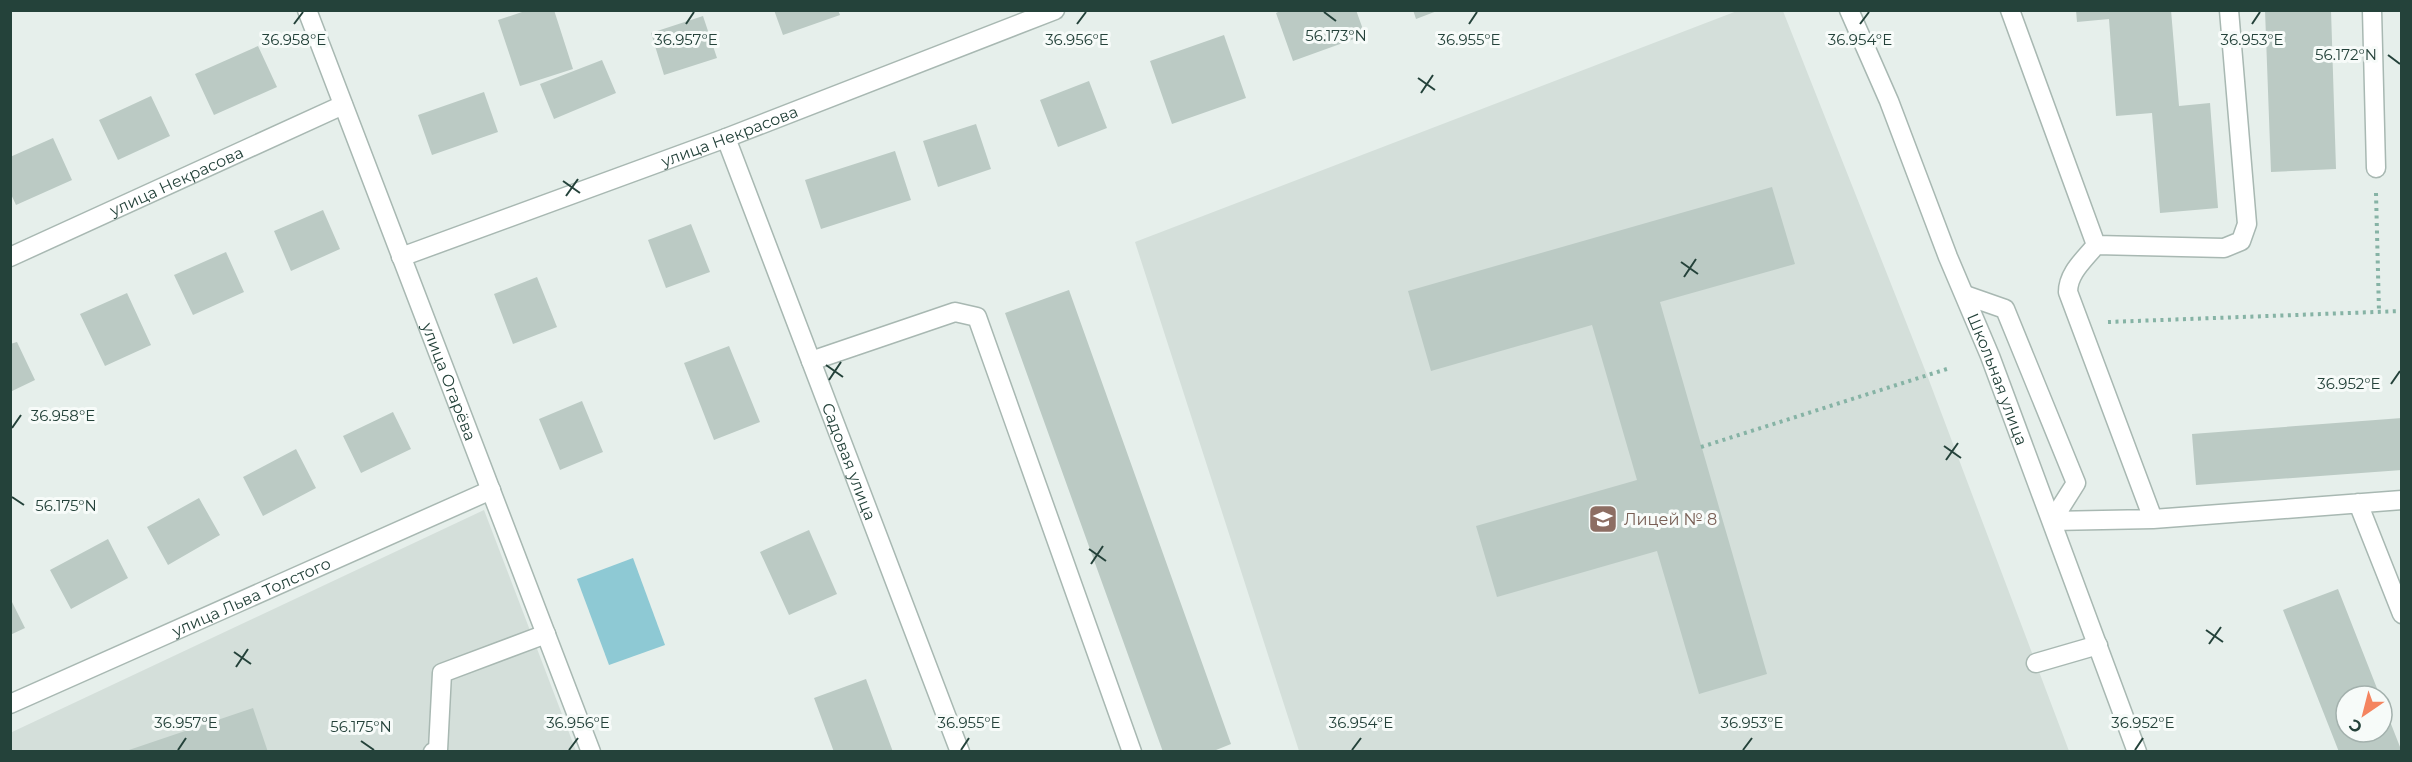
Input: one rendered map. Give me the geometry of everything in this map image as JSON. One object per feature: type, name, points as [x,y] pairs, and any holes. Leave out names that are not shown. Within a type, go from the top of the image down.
[{"type":"street","name":"улица Огарёва","points":[[307,10],[591,752]]},
{"type":"street","name":"улица Некрасова","points":[[401,257],[726,138],[1055,10]]},
{"type":"street","name":"Школьная улица","points":[[1849,10],[1889,101],[1965,295],[2052,521],[2137,752]]},
{"type":"street","points":[[2010,10],[2096,245]]},
{"type":"street","points":[[2096,245],[2224,248],[2241,241],[2247,224],[2229,10]]},
{"type":"street","points":[[2372,10],[2376,168]]},
{"type":"street","name":"улица Некрасова","points":[[10,257],[343,105]]},
{"type":"street","name":"Садовая улица","points":[[726,138],[960,752]]},
{"type":"street","points":[[2096,245],[2068,282],[2068,292],[2152,519]]},
{"type":"street","points":[[1965,295],[2005,309],[2076,483],[2052,521]]},
{"type":"street","points":[[811,361],[955,312],[977,316],[1132,752]]},
{"type":"street","name":"улица Льва Толстого","points":[[10,704],[491,490]]},
{"type":"street","points":[[2052,521],[2152,519],[2402,500]]},
{"type":"street","points":[[2358,503],[2402,614]]},
{"type":"street","points":[[433,752],[438,750],[442,673],[546,634]]},
{"type":"street","points":[[2036,663],[2098,645]]},
{"type":"path","points":[[2376,168],[2379,312]]},
{"type":"path","points":[[2107,322],[2402,312]]},
{"type":"path","points":[[1701,447],[1950,368]]},
{"type":"shaded area","name":"Лицей № 8","points":[[1737,11],[1783,11],[1927,375],[2069,751],[1299,751],[1135,242]]},
{"type":"shaded area","points":[[484,510],[576,751],[11,752],[10,733]]},
{"type":"water","points":[[633,558],[665,645],[609,665],[577,579]]},
{"type":"building","points":[[528,10],[554,10],[573,69],[520,86],[498,20]]},
{"type":"building","points":[[774,10],[838,10],[840,15],[783,35]]},
{"type":"building","points":[[1282,10],[1356,10],[1365,35],[1293,61],[1276,13]]},
{"type":"building","points":[[1413,10],[1437,10],[1437,11],[1416,19]]},
{"type":"building","points":[[2076,10],[2171,10],[2179,106],[2210,103],[2218,208],[2160,213],[2152,113],[2116,116],[2109,19],[2077,22]]},
{"type":"building","points":[[2265,10],[2331,10],[2336,169],[2271,172]]},
{"type":"building","points":[[703,16],[717,58],[664,75],[651,33]]},
{"type":"building","points":[[1224,35],[1246,98],[1172,124],[1150,61]]},
{"type":"building","points":[[258,46],[277,87],[214,115],[195,74]]},
{"type":"building","points":[[602,60],[616,93],[554,119],[540,84]]},
{"type":"building","points":[[1089,81],[1107,128],[1058,147],[1040,100]]},
{"type":"building","points":[[484,92],[498,132],[432,155],[418,115]]},
{"type":"building","points":[[151,96],[170,136],[118,160],[99,120]]},
{"type":"building","points":[[976,124],[991,169],[938,187],[923,141]]},
{"type":"building","points":[[53,138],[72,180],[16,205],[10,192],[10,157]]},
{"type":"building","points":[[895,151],[911,200],[821,229],[805,180]]},
{"type":"building","points":[[1772,187],[1795,264],[1660,302],[1767,674],[1699,694],[1657,551],[1497,597],[1476,526],[1637,480],[1592,325],[1431,371],[1408,291]]},
{"type":"building","points":[[323,210],[340,249],[291,271],[274,231]]},
{"type":"building","points":[[691,224],[710,272],[666,288],[648,240]]},
{"type":"building","points":[[226,252],[244,292],[193,315],[174,275]]},
{"type":"building","points":[[537,277],[557,327],[513,344],[494,294]]},
{"type":"building","points":[[1069,290],[1231,744],[1211,752],[1163,752],[1005,313]]},
{"type":"building","points":[[127,293],[151,345],[105,366],[80,314]]},
{"type":"building","points":[[17,342],[35,380],[10,392],[10,344]]},
{"type":"building","points":[[729,346],[760,422],[714,440],[684,363]]},
{"type":"building","points":[[582,401],[603,452],[560,470],[539,419]]},
{"type":"building","points":[[393,412],[411,449],[361,473],[343,436]]},
{"type":"building","points":[[2402,418],[2402,470],[2196,485],[2192,434]]},
{"type":"building","points":[[296,449],[316,488],[263,516],[243,477]]},
{"type":"building","points":[[199,498],[220,535],[168,565],[147,527]]},
{"type":"building","points":[[809,530],[837,594],[789,615],[760,552]]},
{"type":"building","points":[[108,539],[128,578],[71,609],[50,570]]},
{"type":"building","points":[[2338,589],[2375,684],[2334,684],[2334,739],[2283,610]]},
{"type":"building","points":[[10,598],[25,628],[10,635]]},
{"type":"building","points":[[866,679],[893,752],[834,752],[814,698]]},
{"type":"building","points":[[253,708],[268,752],[126,751]]},
{"type":"building","points":[[2394,732],[2402,752],[2339,752],[2336,744],[2394,744]]},
{"type":"place","name":"Лицей № 8","points":[[1603,519]]}]
